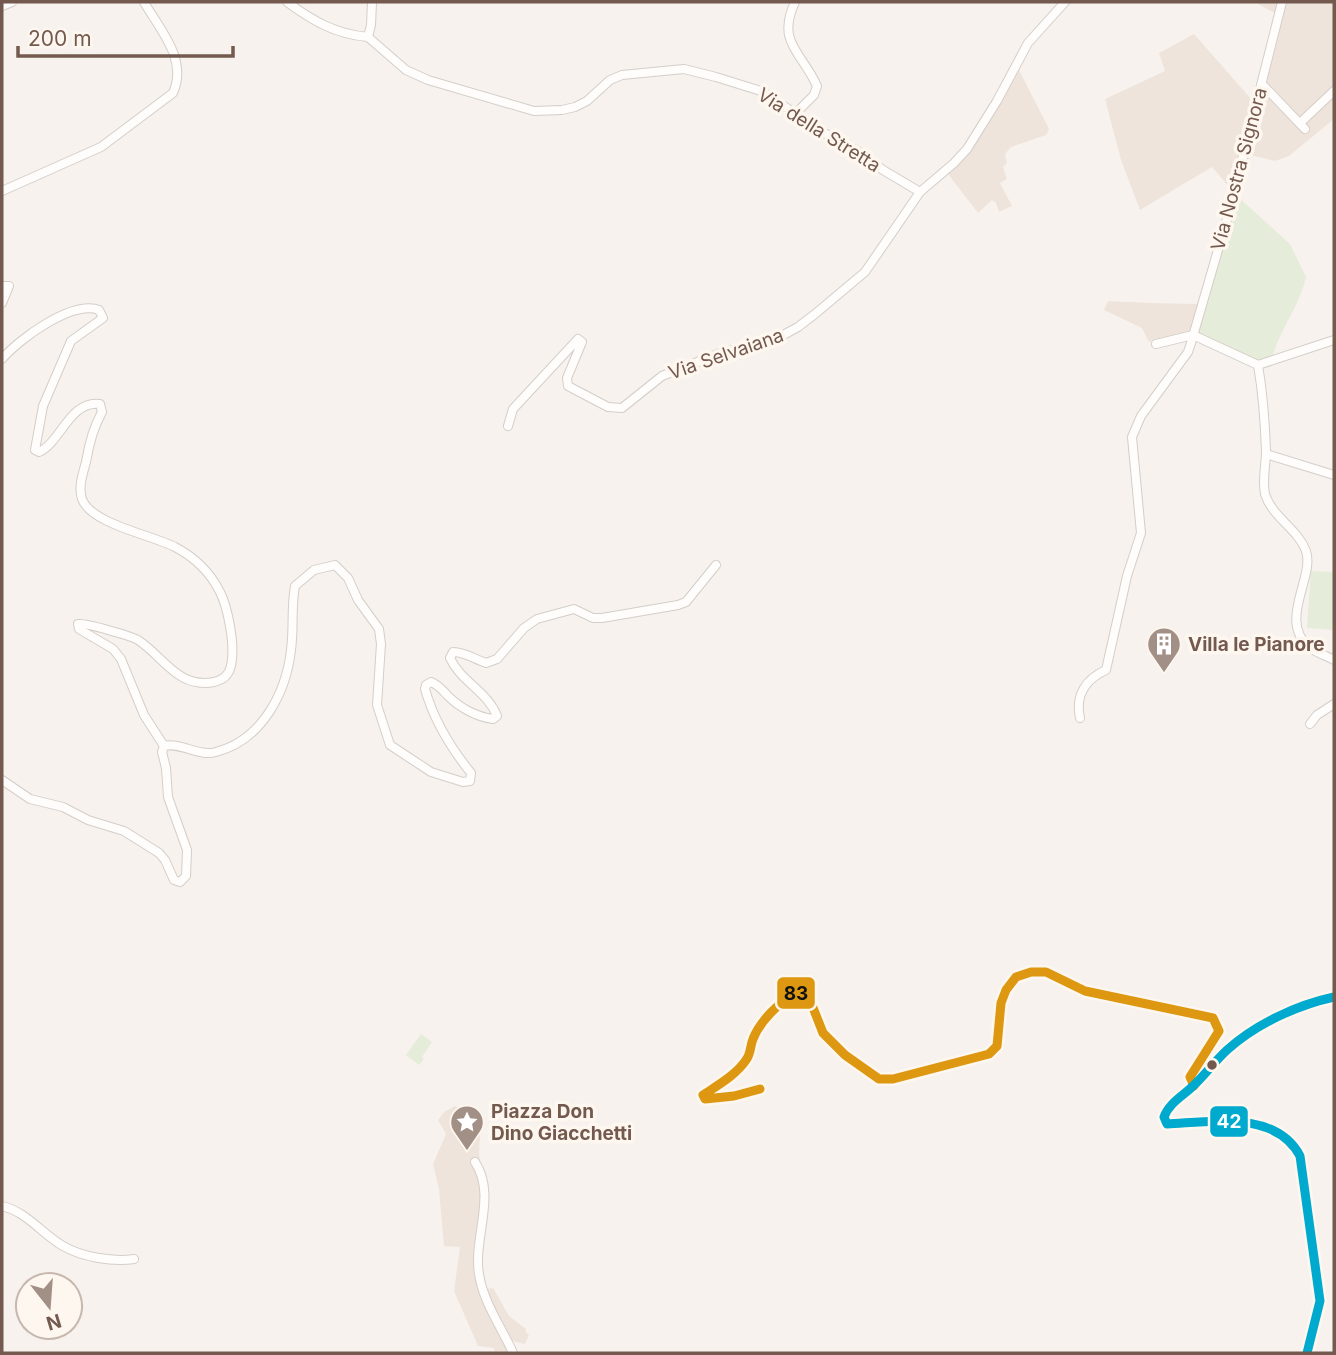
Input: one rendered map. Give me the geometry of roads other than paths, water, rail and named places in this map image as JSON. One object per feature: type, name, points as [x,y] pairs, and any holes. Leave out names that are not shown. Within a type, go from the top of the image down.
[{"type":"street","points":[[2,6],[12,2]]},
{"type":"street","points":[[2,191],[101,148],[173,93],[178,83],[176,55],[145,2]]},
{"type":"street","points":[[287,2],[326,28],[368,37],[372,25],[372,2]]},
{"type":"street","points":[[796,2],[789,15],[790,43],[817,86],[814,95],[796,113]]},
{"type":"street","points":[[920,192],[967,149],[1028,44],[1065,2]]},
{"type":"street","name":"Via Nostra Signora","points":[[1080,718],[1077,701],[1091,677],[1106,670],[1127,576],[1142,533],[1132,437],[1141,416],[1188,352],[1228,212],[1282,2]]},
{"type":"street","name":"Via della Stretta","points":[[368,37],[406,70],[428,80],[526,110],[569,109],[587,101],[610,80],[622,75],[684,69],[764,92],[817,129],[859,152],[920,192]]},
{"type":"street","points":[[1262,84],[1302,126],[1334,90]]},
{"type":"street","name":"Via Selvaiana","points":[[508,426],[513,409],[578,339],[582,342],[567,378],[568,386],[602,404],[616,408],[625,406],[662,376],[723,352],[751,347],[781,337],[815,314],[865,272],[920,192]]},
{"type":"street","points":[[2,286],[9,286],[2,303]]},
{"type":"street","points":[[2,359],[17,344],[59,317],[80,309],[92,307],[99,310],[103,318],[71,341],[57,371],[43,406],[35,450],[39,452],[47,448],[67,420],[95,403],[100,404],[102,412],[91,436],[80,488],[82,500],[91,511],[112,523],[174,547],[195,560],[211,576],[222,595],[234,645],[231,670],[216,681],[200,683],[186,680],[175,674],[132,636],[99,629],[84,622],[78,624],[79,629],[113,649],[121,659],[144,715],[164,746]]},
{"type":"street","points":[[1156,344],[1193,335],[1258,366],[1334,340]]},
{"type":"street","points":[[1258,366],[1265,413],[1265,494],[1274,512],[1306,551],[1306,570],[1299,590],[1296,621],[1300,635],[1311,649],[1334,660]]},
{"type":"street","points":[[1266,454],[1334,475]]},
{"type":"street","points":[[164,746],[171,744],[203,754],[219,751],[239,741],[260,725],[280,694],[288,669],[292,648],[295,586],[314,570],[335,565],[348,578],[358,600],[379,629],[381,644],[377,705],[390,745],[431,772],[463,782],[470,781],[471,773],[453,751],[436,722],[425,690],[426,685],[431,682],[438,684],[460,707],[486,718],[494,719],[497,716],[473,685],[455,670],[450,658],[453,652],[463,652],[486,663],[497,659],[524,628],[537,619],[559,612],[574,609],[593,618],[602,618],[678,606],[686,602],[716,565]]},
{"type":"street","points":[[1310,724],[1317,715],[1334,704]]},
{"type":"street","points":[[2,780],[30,799],[63,807],[88,820],[124,831],[159,853],[174,880],[180,882],[186,876],[187,850],[168,797],[162,752],[164,746]]},
{"type":"street","points":[[760,1089],[734,1096],[705,1099],[703,1095],[740,1067],[748,1058],[753,1037],[770,1015],[786,998],[798,992],[808,995],[823,1034],[845,1055],[878,1079],[892,1079],[989,1054],[997,1046],[1001,1003],[1006,990],[1016,977],[1031,972],[1046,972],[1085,991],[1213,1018],[1219,1031],[1190,1077],[1194,1086]]},
{"type":"street","points":[[1307,1353],[1320,1301],[1300,1156],[1294,1145],[1285,1136],[1243,1121],[1167,1124],[1164,1117],[1167,1108],[1194,1086],[1225,1052],[1246,1034],[1322,999],[1334,997]]},
{"type":"street","points":[[475,1162],[480,1170],[484,1201],[479,1277],[498,1326],[513,1353]]},
{"type":"street","points":[[2,1206],[24,1215],[64,1247],[104,1259],[134,1259]]},
{"type":"place","name":"Villa le Pianore","points":[[1164,674]]},
{"type":"place","name":"Piazza Don Dino Giacchetti","points":[[467,1152]]}]
